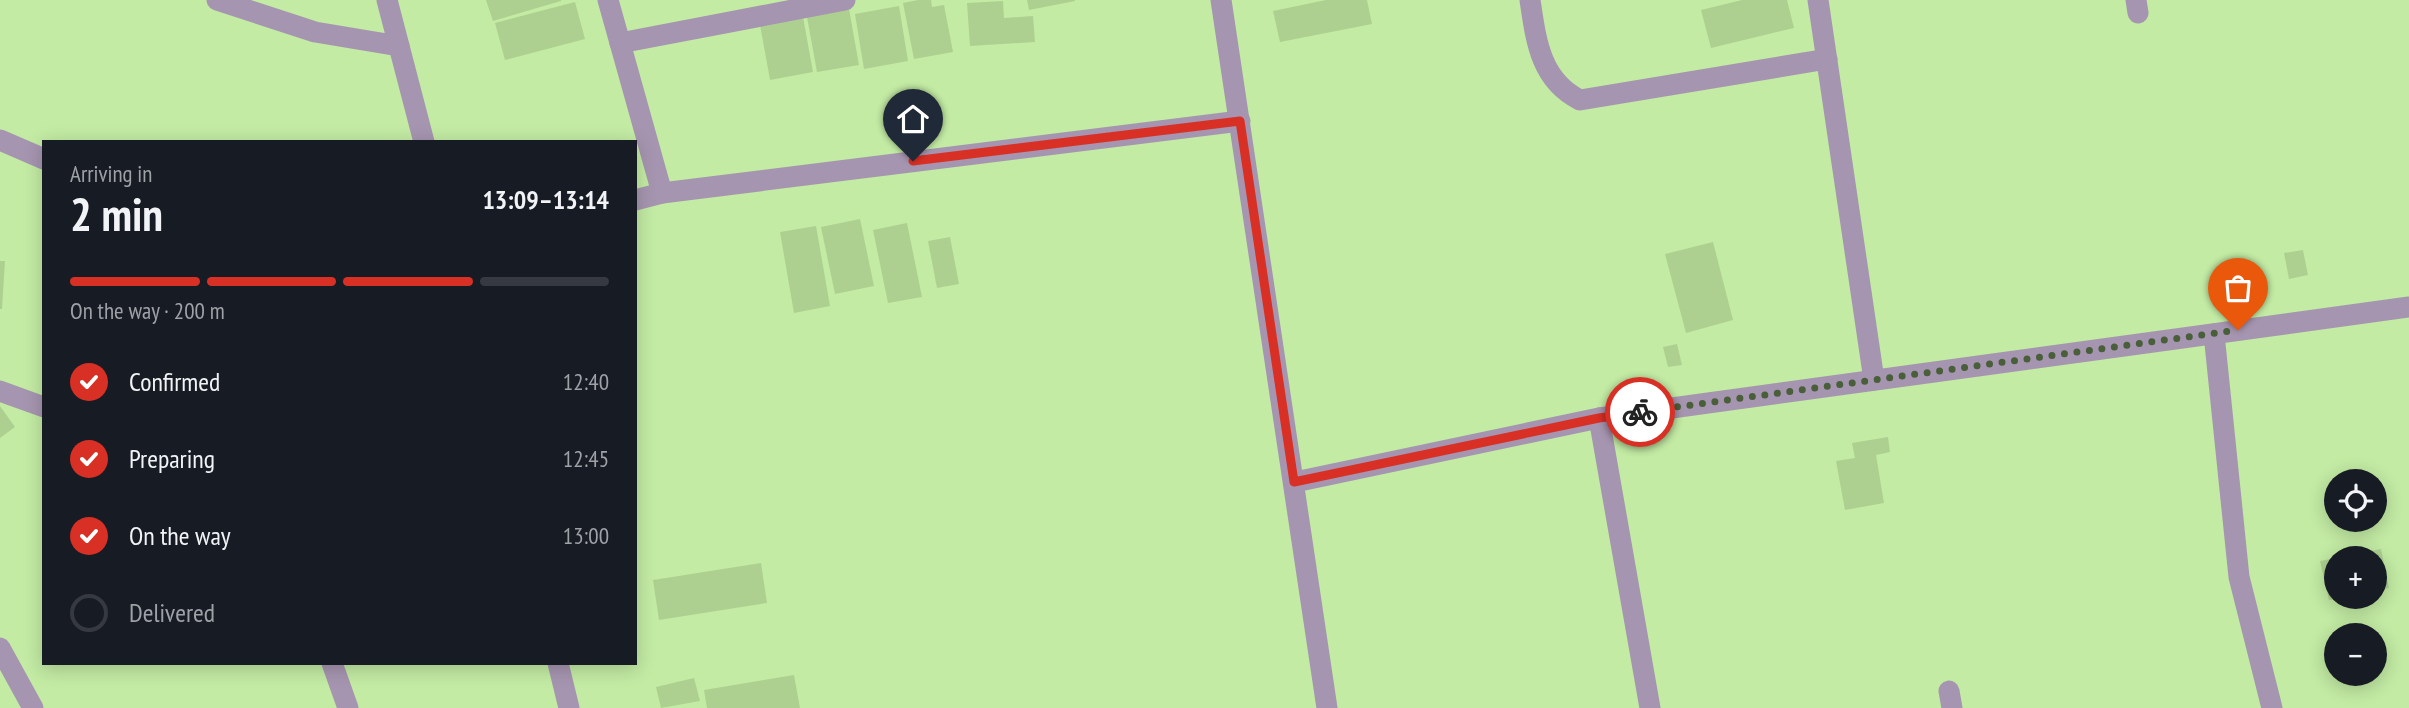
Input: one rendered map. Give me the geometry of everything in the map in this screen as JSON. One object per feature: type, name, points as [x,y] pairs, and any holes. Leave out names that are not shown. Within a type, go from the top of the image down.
[{"type":"street","points":[[217,0],[315,32],[399,46]]},
{"type":"street","points":[[387,0],[423,140]]},
{"type":"street","points":[[608,0],[662,192]]},
{"type":"street","points":[[620,43],[845,0]]},
{"type":"street","points":[[1221,0],[1326,708]]},
{"type":"street","points":[[1530,0],[1537,51],[1564,92],[1580,100],[1827,59]]},
{"type":"street","points":[[1818,0],[1874,380]]},
{"type":"street","points":[[637,199],[662,192],[1240,121]]},
{"type":"street","points":[[0,140],[42,158]]},
{"type":"street","points":[[1294,482],[1599,418],[2409,307]]},
{"type":"street","points":[[2214,334],[2239,577],[2272,708]]},
{"type":"street","points":[[0,391],[42,406]]},
{"type":"street","points":[[1599,418],[1650,708]]},
{"type":"street","points":[[0,648],[33,708]]},
{"type":"street","points":[[333,665],[348,708]]},
{"type":"street","points":[[558,665],[569,708]]},
{"type":"building","points":[[486,0],[561,0],[561,1],[493,21]]},
{"type":"building","points":[[931,0],[932,7],[944,5],[953,52],[914,59],[903,3]]},
{"type":"building","points":[[1027,0],[1075,0],[1075,1],[1029,10]]},
{"type":"building","points":[[1326,0],[1367,0],[1372,24],[1280,42],[1273,11]]},
{"type":"building","points":[[1742,0],[1787,0],[1794,28],[1711,48],[1701,10]]},
{"type":"building","points":[[1003,1],[1004,18],[1033,16],[1035,42],[970,46],[967,3]]},
{"type":"building","points":[[575,2],[585,39],[505,60],[495,23]]},
{"type":"building","points":[[899,6],[908,61],[864,69],[855,14]]},
{"type":"building","points":[[849,9],[859,65],[817,72],[807,17]]},
{"type":"building","points":[[803,17],[813,72],[770,80],[760,25]]},
{"type":"building","points":[[860,219],[874,286],[835,294],[821,227]]},
{"type":"building","points":[[907,223],[922,297],[888,303],[873,230]]},
{"type":"building","points":[[816,226],[830,306],[794,313],[780,232]]},
{"type":"building","points":[[950,237],[959,284],[937,288],[928,241]]},
{"type":"building","points":[[1713,242],[1733,320],[1686,333],[1665,254]]},
{"type":"building","points":[[2303,250],[2308,275],[2289,279],[2284,253]]},
{"type":"building","points":[[0,261],[5,261],[2,309],[0,309]]},
{"type":"building","points":[[1677,344],[1682,365],[1668,367],[1663,347]]},
{"type":"building","points":[[0,406],[15,427],[0,438]]},
{"type":"building","points":[[1888,437],[1890,452],[1876,455],[1884,503],[1845,510],[1836,461],[1855,458],[1852,443]]},
{"type":"building","points":[[2324,560],[2324,578],[2320,561]]},
{"type":"building","points":[[761,563],[767,603],[659,620],[653,580]]},
{"type":"building","points":[[794,675],[800,708],[707,708],[704,690]]},
{"type":"building","points":[[694,678],[700,701],[661,708],[656,687]]},
{"type":"way so far","points":[[1640,412],[2238,330]]},
{"type":"route","points":[[913,161],[1240,121],[1294,482],[1599,418],[1640,412]]}]
